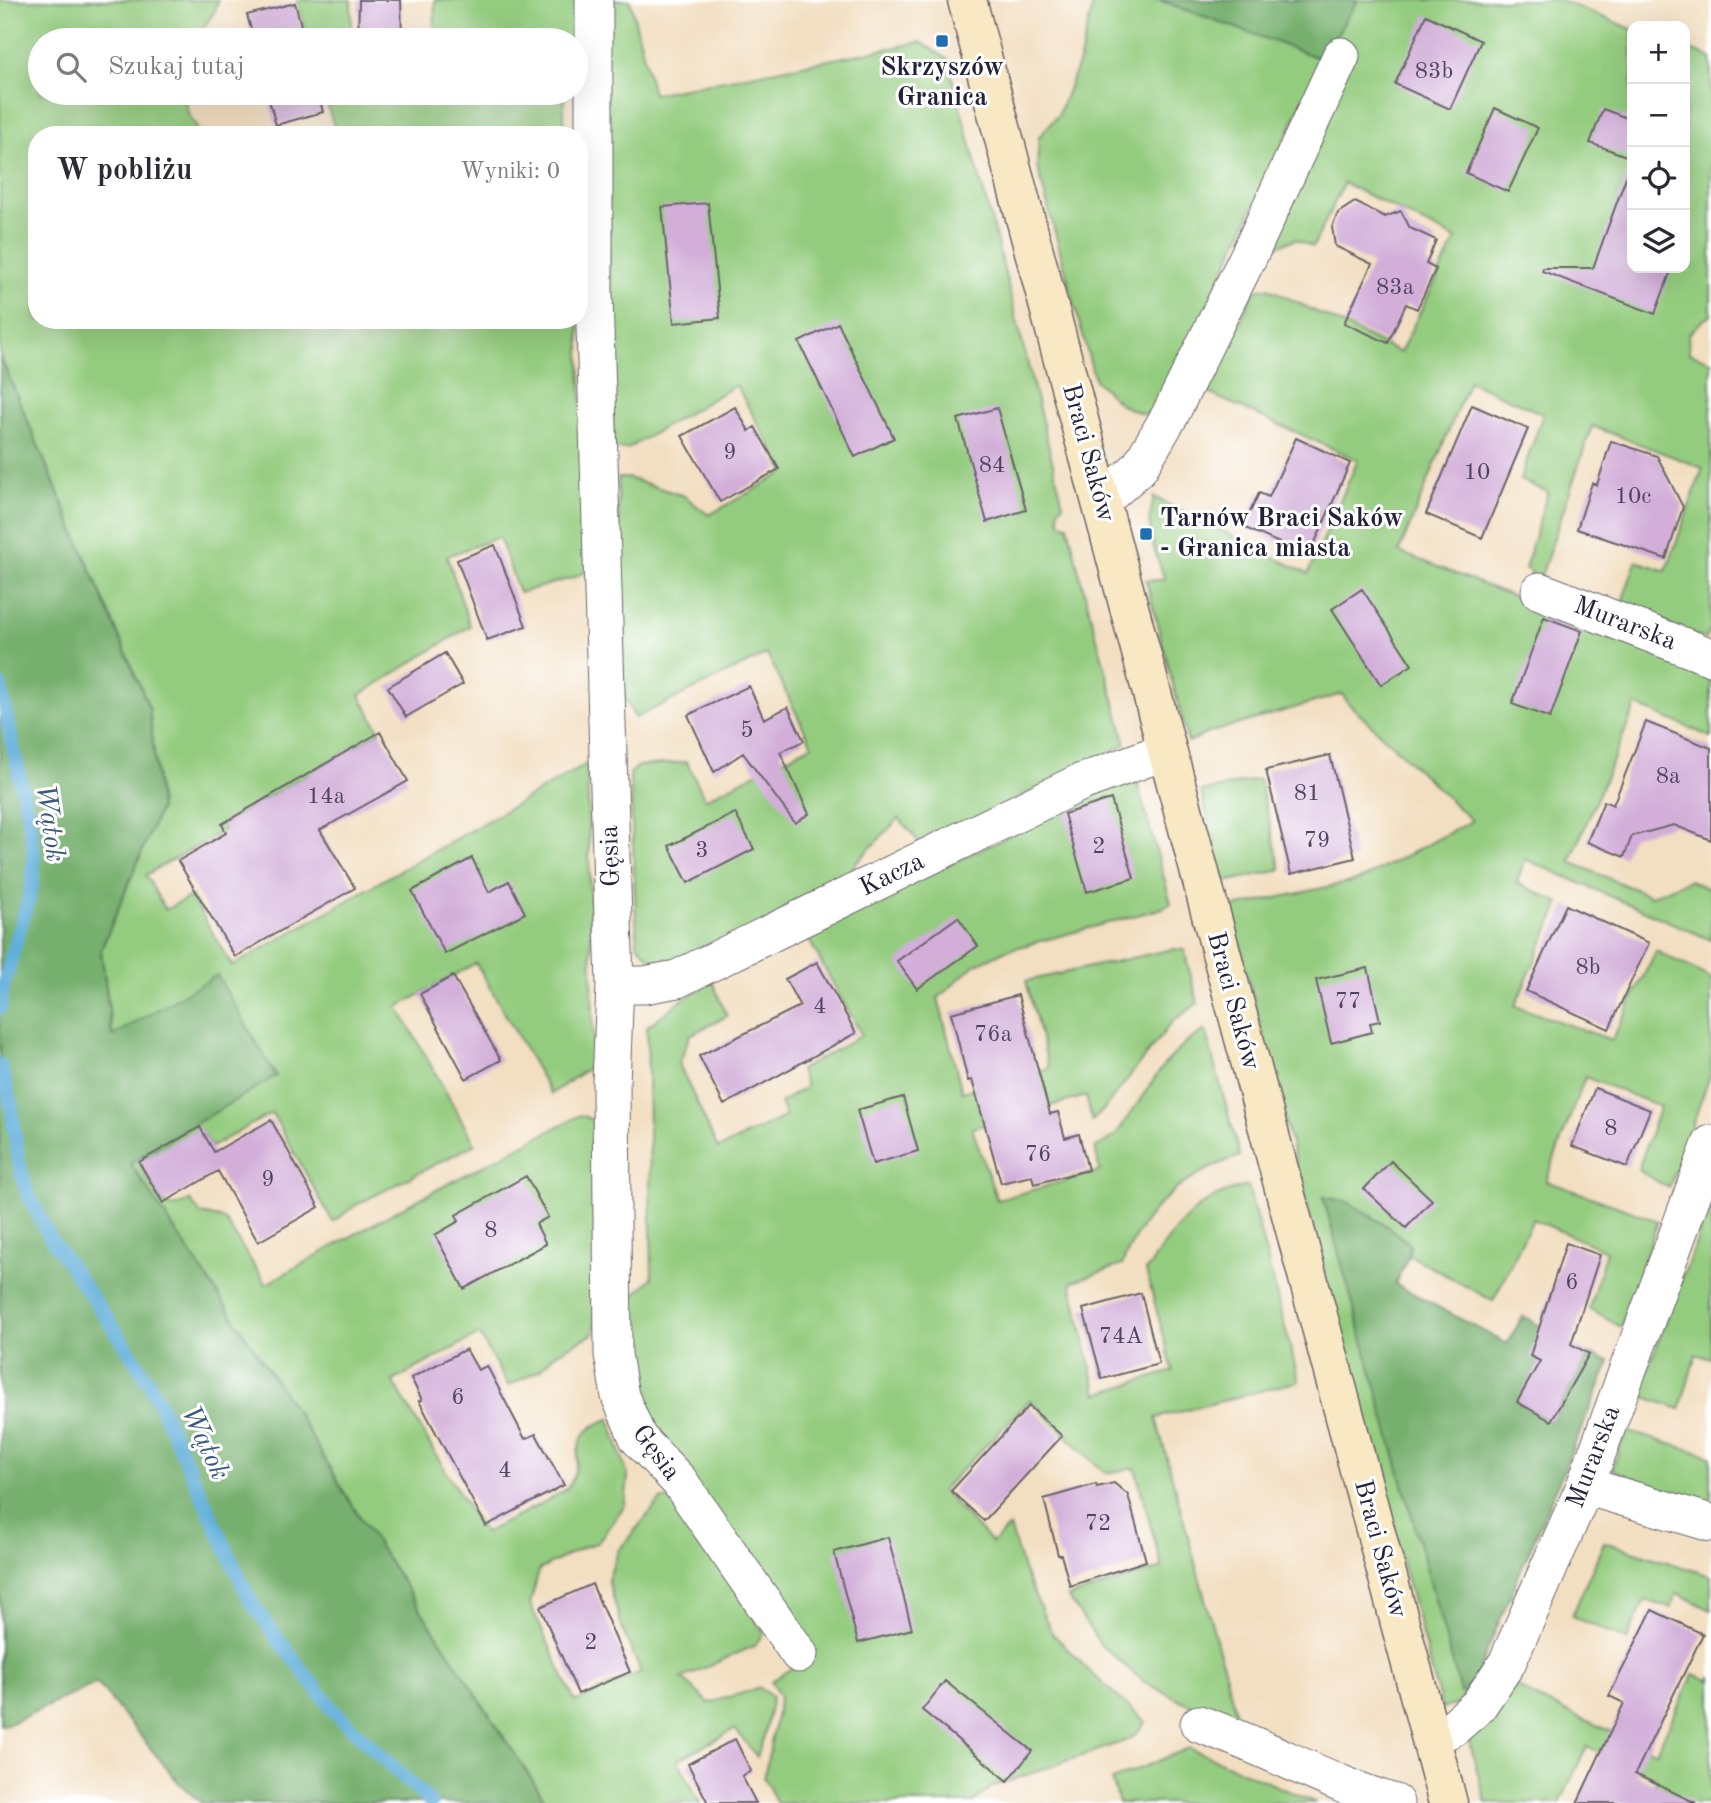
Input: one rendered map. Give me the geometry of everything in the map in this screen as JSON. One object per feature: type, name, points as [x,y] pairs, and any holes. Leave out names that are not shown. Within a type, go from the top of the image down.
[{"type":"street","name":"Gęsia","points":[[594,0],[594,295],[615,985],[611,1083],[613,1354],[620,1396],[638,1437],[679,1481],[799,1654]]},
{"type":"street","name":"Braci Saków","points":[[967,0],[1448,1803]]},
{"type":"street","points":[[1101,502],[1139,468],[1170,415],[1251,251],[1342,55]]},
{"type":"street","name":"Murarska","points":[[1540,591],[1711,657]]},
{"type":"street","name":"Kacza","points":[[615,985],[644,985],[677,979],[1079,783],[1166,751]]},
{"type":"street","name":"Murarska","points":[[1431,1738],[1454,1727],[1478,1706],[1507,1663],[1585,1486],[1711,1144]]},
{"type":"street","points":[[1585,1486],[1711,1523]]},
{"type":"street","points":[[1199,1724],[1239,1737],[1359,1793],[1395,1803]]},
{"type":"green space","points":[[0,0],[218,0],[215,11],[203,28],[28,28],[28,105],[186,105],[196,126],[28,126],[28,329],[579,329],[587,571],[519,593],[499,537],[447,556],[470,626],[360,695],[380,732],[222,824],[225,830],[146,875],[165,910],[191,896],[232,966],[587,764],[594,1064],[551,1094],[476,963],[398,1007],[475,1144],[356,1205],[333,1222],[272,1113],[211,1147],[200,1128],[139,1162],[163,1203],[175,1207],[190,1200],[201,1214],[224,1219],[266,1284],[402,1208],[580,1115],[593,1120],[597,1246],[595,1333],[555,1354],[540,1370],[508,1386],[479,1334],[393,1381],[484,1533],[567,1488],[573,1478],[578,1449],[586,1432],[610,1419],[628,1476],[625,1505],[597,1543],[583,1547],[539,1570],[530,1604],[575,1702],[641,1672],[623,1631],[608,1580],[618,1551],[661,1499],[680,1501],[764,1633],[754,1646],[682,1678],[709,1703],[760,1688],[772,1697],[757,1757],[735,1729],[678,1760],[700,1803],[547,1803],[350,1502],[296,1411],[130,1163],[101,950],[160,808],[149,707],[0,356]]},
{"type":"green space","points":[[297,0],[351,0],[352,28],[305,28]]},
{"type":"green space","points":[[435,0],[583,0],[578,28],[434,28]]},
{"type":"green space","points":[[603,0],[630,0],[653,94],[921,42],[947,59],[994,230],[1063,504],[1058,510],[1060,523],[1068,525],[1126,744],[922,846],[899,818],[856,863],[839,888],[672,969],[649,957],[637,944],[630,773],[638,766],[687,762],[705,799],[812,745],[767,654],[635,718],[621,691],[618,478],[628,478],[684,496],[709,515],[785,472],[736,385],[627,449],[613,448]]},
{"type":"green space","points":[[1094,0],[1159,0],[1322,59],[1159,411],[1142,414],[1121,405],[1095,380],[1037,166],[1039,137],[1058,115],[1080,59]]},
{"type":"green space","points":[[1159,0],[1357,0],[1357,1],[1322,59]]},
{"type":"green space","points":[[1357,0],[1560,0],[1627,27],[1627,273],[1690,273],[1690,50],[1711,58],[1711,316],[1688,335],[1689,353],[1711,361],[1711,628],[1706,639],[1620,608],[1636,561],[1666,571],[1703,468],[1592,426],[1540,579],[1525,568],[1548,492],[1520,480],[1543,414],[1469,381],[1399,552],[1711,673],[1711,737],[1636,705],[1570,862],[1651,896],[1689,880],[1711,890],[1711,940],[1525,859],[1517,883],[1560,903],[1515,1006],[1612,1040],[1656,951],[1711,978],[1711,1073],[1669,1188],[1638,1170],[1660,1106],[1585,1077],[1546,1181],[1658,1221],[1621,1327],[1589,1309],[1606,1251],[1533,1219],[1493,1301],[1409,1255],[1410,1244],[1369,1215],[1347,1204],[1324,1198],[1461,1692],[1474,1681],[1459,1704],[1442,1708],[1348,1364],[1230,908],[1360,880],[1472,821],[1349,704],[1342,694],[1208,733],[1188,742],[1146,580],[1165,580],[1154,549],[1149,521],[1154,497],[1308,574],[1358,460],[1206,392],[1255,290],[1268,288],[1400,353],[1456,239],[1344,183],[1313,247],[1296,239],[1274,247],[1331,109],[1329,46]]},
{"type":"green space","points":[[327,105],[564,105],[564,126],[334,126]]},
{"type":"green space","points":[[0,356],[149,707],[160,808],[101,950],[112,1036],[217,975],[276,1076],[130,1163],[296,1411],[350,1502],[547,1803],[201,1803],[179,1783],[97,1683],[9,1724],[0,1725]]},
{"type":"green space","points":[[1129,779],[1137,782],[1171,903],[1163,908],[1004,951],[973,966],[938,998],[962,1092],[1049,1068],[1026,981],[1173,949],[1184,950],[1198,1003],[1172,1022],[1092,1121],[1086,1096],[972,1128],[997,1200],[1100,1171],[1095,1148],[1115,1136],[1164,1065],[1184,1044],[1205,1030],[1240,1156],[1201,1173],[1168,1196],[1142,1227],[1122,1265],[1071,1282],[1097,1394],[1173,1371],[1146,1271],[1177,1228],[1200,1206],[1230,1191],[1248,1186],[1299,1381],[1156,1418],[1237,1717],[1210,1715],[1144,1682],[1101,1645],[1068,1597],[1162,1568],[1135,1468],[1105,1473],[1030,1400],[942,1490],[992,1543],[1010,1527],[1024,1572],[1052,1633],[1092,1674],[1146,1722],[1131,1739],[992,1787],[973,1803],[777,1803],[764,1778],[780,1697],[771,1682],[816,1651],[646,1431],[632,1385],[631,1298],[652,1278],[647,1027],[712,981],[727,1016],[690,1035],[679,1064],[718,1149],[786,1116],[780,1103],[806,1087],[800,1070],[862,1035],[805,933]]},
{"type":"green space","points":[[1259,779],[1281,870],[1224,882],[1201,792]]},
{"type":"green space","points":[[1323,1197],[1348,1202],[1410,1244],[1409,1255],[1395,1284],[1507,1344],[1523,1316],[1555,1335],[1518,1402],[1551,1421],[1589,1354],[1610,1361],[1474,1681],[1461,1693]]},
{"type":"green space","points":[[1711,1203],[1711,1359],[1696,1354],[1680,1409],[1638,1395]]},
{"type":"green space","points":[[1626,1431],[1711,1456],[1711,1511],[1657,1491],[1612,1469]]},
{"type":"green space","points":[[1604,1542],[1711,1576],[1711,1610],[1677,1593],[1671,1608],[1645,1600],[1627,1640],[1572,1616]]},
{"type":"green space","points":[[1694,1674],[1709,1680],[1711,1676],[1711,1803],[1647,1803],[1657,1779],[1587,1746],[1560,1803],[1486,1803],[1466,1730],[1494,1713],[1516,1685],[1534,1697],[1656,1752]]},
{"type":"green space","points":[[1189,1748],[1316,1803],[1119,1803],[1112,1780]]},
{"type":"building","points":[[359,0],[401,0],[402,28],[358,28]]},
{"type":"building","points":[[295,3],[302,28],[251,28],[247,15]]},
{"type":"building","points":[[1426,15],[1481,41],[1450,109],[1395,84]]},
{"type":"building","points":[[270,105],[321,105],[323,112],[276,125]]},
{"type":"building","points":[[1495,108],[1538,128],[1508,192],[1466,173]]},
{"type":"building","points":[[1603,109],[1627,118],[1627,156],[1590,143]]},
{"type":"building","points":[[1627,175],[1627,273],[1670,273],[1655,314],[1542,271],[1543,268],[1593,268]]},
{"type":"building","points":[[1355,202],[1385,217],[1401,211],[1410,228],[1436,240],[1426,264],[1436,269],[1417,309],[1406,304],[1388,343],[1344,323],[1372,264],[1335,246],[1332,227],[1338,213]]},
{"type":"building","points":[[708,203],[720,318],[674,323],[662,207]]},
{"type":"building","points":[[838,323],[894,438],[855,457],[799,342]]},
{"type":"building","points":[[1472,405],[1528,429],[1482,538],[1426,514]]},
{"type":"building","points":[[735,407],[749,431],[755,427],[779,469],[720,502],[682,436]]},
{"type":"building","points":[[997,408],[1026,510],[987,522],[958,419]]},
{"type":"building","points":[[1296,438],[1350,463],[1309,556],[1243,527],[1259,493],[1269,497]]},
{"type":"building","points":[[1611,441],[1657,456],[1683,507],[1666,559],[1577,529],[1592,483],[1597,485]]},
{"type":"building","points":[[495,545],[526,626],[487,640],[457,560]]},
{"type":"building","points":[[1362,589],[1412,665],[1381,685],[1332,609]]},
{"type":"building","points":[[1544,617],[1582,631],[1550,718],[1512,704]]},
{"type":"building","points":[[445,653],[463,684],[406,717],[388,687]]},
{"type":"building","points":[[749,686],[764,719],[788,707],[804,741],[780,752],[809,814],[795,823],[743,753],[714,772],[688,715]]},
{"type":"building","points":[[1646,722],[1711,748],[1711,840],[1674,825],[1632,836],[1624,857],[1587,842],[1604,801],[1613,805]]},
{"type":"building","points":[[380,732],[408,781],[320,830],[355,888],[235,957],[178,861],[226,833],[222,824]]},
{"type":"building","points":[[1330,755],[1355,858],[1291,874],[1266,770]]},
{"type":"building","points":[[1111,799],[1134,878],[1087,892],[1064,814]]},
{"type":"building","points":[[735,813],[754,849],[688,883],[669,846]]},
{"type":"building","points":[[472,858],[489,892],[509,881],[525,913],[445,954],[412,891]]},
{"type":"building","points":[[1566,905],[1649,943],[1609,1029],[1526,991]]},
{"type":"building","points":[[958,917],[978,946],[917,989],[897,961]]},
{"type":"building","points":[[817,962],[856,1033],[724,1105],[699,1056],[800,1006],[785,979]]},
{"type":"building","points":[[1368,968],[1380,1021],[1370,1023],[1372,1032],[1331,1043],[1316,980]]},
{"type":"building","points":[[453,976],[501,1060],[466,1079],[420,994]]},
{"type":"building","points":[[1018,995],[1050,1114],[1058,1112],[1065,1138],[1079,1134],[1088,1170],[1034,1184],[1032,1176],[1001,1183],[972,1080],[968,1081],[951,1013]]},
{"type":"building","points":[[1595,1088],[1650,1110],[1627,1167],[1572,1146]]},
{"type":"building","points":[[903,1097],[918,1151],[873,1164],[857,1110]]},
{"type":"building","points":[[271,1120],[319,1207],[258,1242],[218,1171],[163,1203],[139,1162],[200,1127],[214,1152]]},
{"type":"building","points":[[1391,1161],[1432,1200],[1406,1228],[1364,1189]]},
{"type":"building","points":[[526,1176],[548,1217],[536,1224],[546,1244],[464,1289],[435,1235],[459,1221],[456,1215]]},
{"type":"building","points":[[1566,1243],[1600,1255],[1571,1344],[1589,1354],[1551,1421],[1517,1402],[1540,1361],[1530,1356]]},
{"type":"building","points":[[1141,1293],[1159,1364],[1102,1379],[1083,1309]]},
{"type":"building","points":[[466,1349],[478,1370],[487,1366],[525,1439],[536,1434],[564,1485],[486,1526],[419,1401],[422,1400],[411,1378]]},
{"type":"building","points":[[1029,1406],[1062,1436],[984,1521],[951,1491]]},
{"type":"building","points":[[1114,1483],[1128,1495],[1146,1561],[1070,1586],[1061,1555],[1058,1555],[1044,1499],[1096,1484],[1097,1487]]},
{"type":"building","points":[[888,1537],[912,1629],[858,1643],[834,1552]]},
{"type":"building","points":[[592,1584],[630,1672],[578,1694],[540,1607]]},
{"type":"building","points":[[1652,1610],[1703,1634],[1635,1774],[1696,1803],[1577,1803],[1624,1703],[1609,1696]]},
{"type":"building","points":[[945,1681],[1032,1751],[1008,1781],[922,1710]]},
{"type":"building","points":[[735,1739],[751,1771],[742,1776],[756,1803],[708,1803],[688,1764]]},
{"type":"waterway","name":"Wątok","points":[[0,685],[34,856],[32,887],[3,987],[0,1008]]},
{"type":"waterway","name":"Wątok","points":[[0,1065],[11,1104],[18,1159],[27,1192],[49,1236],[151,1386],[250,1600],[335,1712],[431,1803]]},
{"type":"place","name":"Skrzyszów Granica","points":[[942,41]]},
{"type":"place","name":"Tarnów Braci Saków - Granica miasta","points":[[1146,534]]}]
